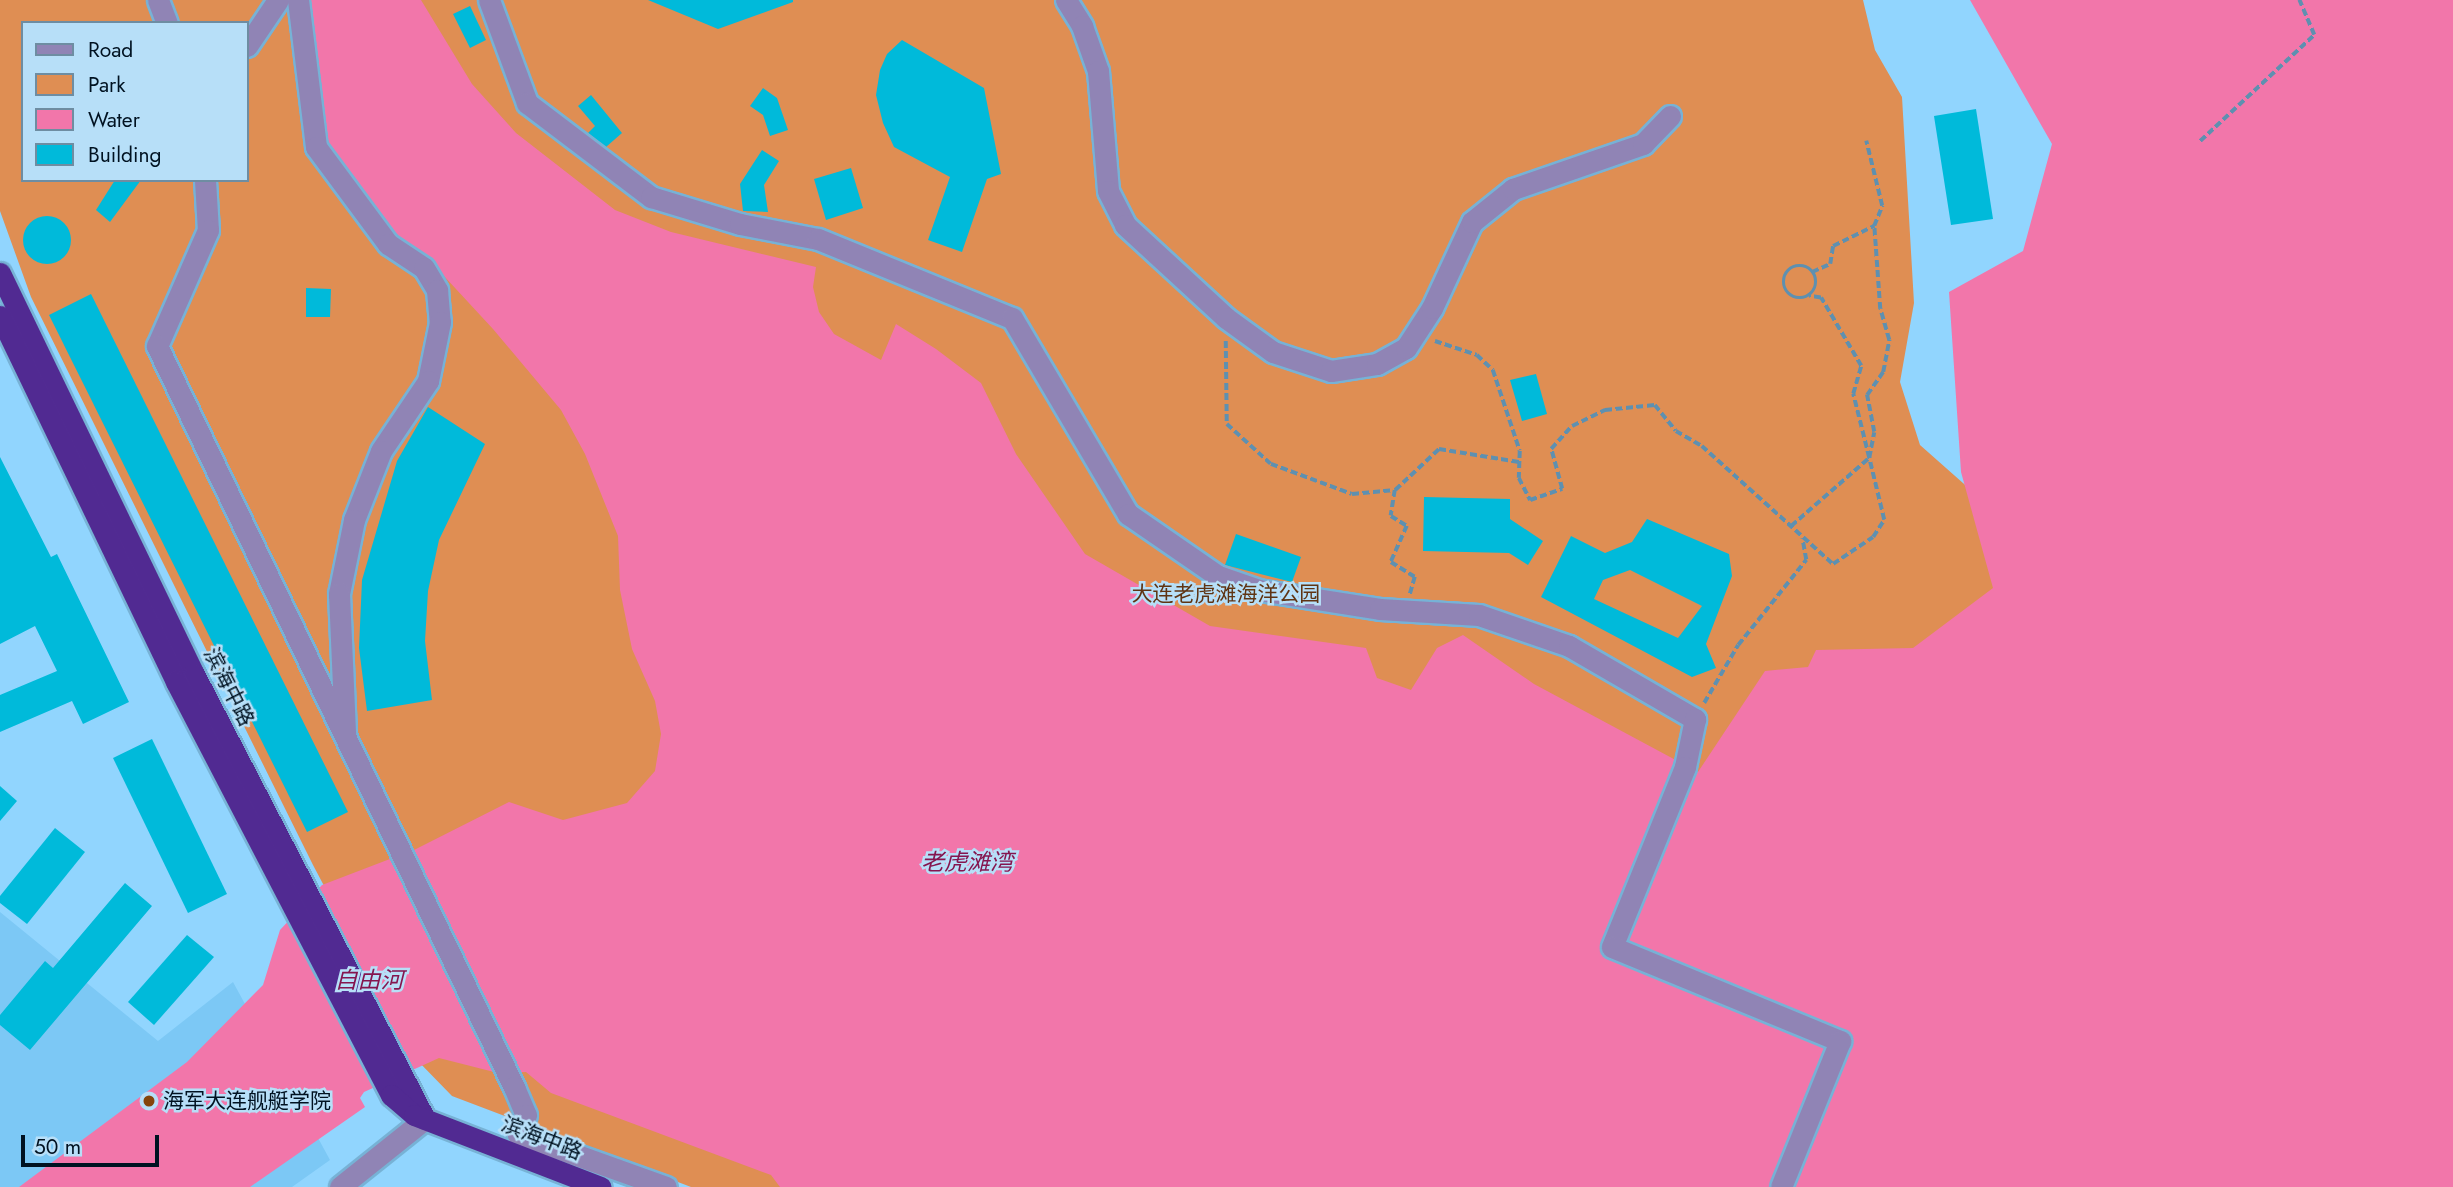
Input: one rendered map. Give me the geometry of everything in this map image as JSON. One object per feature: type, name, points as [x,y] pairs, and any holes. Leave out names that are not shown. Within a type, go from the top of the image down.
[{"type":"highway","name":"滨海中路","points":[[0,273],[297,890],[395,1082],[397,1102],[425,1119],[601,1187]]},
{"type":"highway","name":"滨海中路","points":[[0,316],[176,682],[297,890]]},
{"type":"street","points":[[158,0],[166,21]]},
{"type":"street","points":[[248,45],[278,0]]},
{"type":"street","points":[[299,0],[316,147],[388,244],[424,268],[438,290],[440,322],[428,381],[381,451],[354,520],[339,594],[346,742]]},
{"type":"street","points":[[489,0],[527,103],[651,197],[740,224],[818,239],[1012,318],[1128,514],[1218,576],[1259,590],[1366,607],[1479,615],[1569,646],[1695,719],[1685,767],[1612,947],[1840,1041],[1781,1187]]},
{"type":"street","points":[[1066,0],[1082,26],[1098,71],[1104,170],[1114,208],[1139,241],[1226,318],[1273,352],[1331,371],[1377,364],[1406,348],[1419,328],[1472,222],[1513,189],[1643,144],[1670,116]]},
{"type":"street","points":[[205,182],[208,230],[157,346],[394,843],[514,1087],[526,1115],[518,1134],[666,1187]]},
{"type":"street","points":[[340,1187],[425,1119]]},
{"type":"path","points":[[2200,141],[2314,35],[2298,0]]},
{"type":"path","points":[[1791,526],[1869,457],[1874,432],[1867,395],[1883,372],[1889,340],[1880,309],[1874,226],[1881,206],[1866,141]]},
{"type":"path","points":[[1419,328],[1432,340],[1477,355],[1493,370],[1520,451],[1518,478],[1530,500],[1562,489],[1551,449],[1573,426],[1605,410],[1655,405],[1676,431],[1702,446],[1833,564],[1872,537],[1884,520],[1853,394],[1861,366],[1821,298],[1794,298],[1783,281],[1797,267],[1812,272],[1830,264],[1833,246],[1874,226]]},
{"type":"path","points":[[1809,296],[1815,287],[1812,272]]},
{"type":"path","points":[[1226,318],[1227,424],[1271,464],[1352,494],[1395,489],[1439,449],[1519,462]]},
{"type":"path","points":[[1395,489],[1391,516],[1407,526],[1391,562],[1415,577]]},
{"type":"path","points":[[1695,719],[1738,645],[1806,560],[1802,536]]},
{"type":"shaded area","name":"海军大连舰艇学院","points":[[0,912],[158,1041],[233,982],[330,1160],[292,1187],[0,1187]]},
{"type":"green space","name":"大连老虎滩海洋公园","points":[[0,0],[1863,0],[1875,50],[1902,97],[1914,303],[1900,382],[1920,445],[2388,859],[2453,1187],[691,1187],[452,1096],[415,1058],[313,865],[31,297],[0,211]]},
{"type":"water","points":[[309,0],[421,0],[472,84],[516,133],[615,210],[671,232],[816,267],[813,287],[819,312],[834,334],[881,360],[896,324],[936,349],[981,383],[1016,454],[1085,554],[1210,626],[1366,648],[1377,678],[1411,690],[1437,648],[1463,635],[1534,684],[1698,772],[1765,671],[1808,667],[1816,650],[1913,648],[1993,588],[1961,472],[1949,292],[2023,251],[2052,144],[1970,0],[2453,0],[2453,1187],[780,1187],[771,1175],[551,1093],[526,1072],[498,1073],[439,1058],[364,1092],[360,1098],[365,1107],[250,1187],[19,1187],[187,1062],[263,985],[280,930],[322,885],[416,849],[509,802],[563,820],[627,803],[655,771],[661,734],[655,701],[632,649],[620,590],[618,536],[585,454],[561,410],[493,329],[431,262],[396,241],[380,212],[336,166],[321,124]]},
{"type":"building","points":[[648,0],[793,0],[793,2],[718,29]]},
{"type":"building","points":[[470,6],[486,40],[470,48],[453,14]]},
{"type":"building","points":[[902,40],[984,88],[1001,174],[987,179],[962,252],[928,240],[950,177],[894,147],[883,123],[876,95],[880,70],[887,54]]},
{"type":"building","points":[[763,88],[777,98],[788,130],[770,136],[763,115],[750,106]]},
{"type":"building","points":[[591,95],[622,133],[606,147],[588,133],[595,126],[578,106]]},
{"type":"building","points":[[1976,109],[1993,219],[1951,225],[1934,116]]},
{"type":"building","points":[[762,150],[779,161],[764,185],[768,212],[743,211],[740,184]]},
{"type":"building","points":[[851,168],[863,208],[826,220],[814,179]]},
{"type":"building","points":[[114,182],[140,182],[110,222],[96,210]]},
{"type":"building","points":[[47,216],[64,223],[71,240],[64,257],[47,264],[30,257],[23,240],[30,223]]},
{"type":"building","points":[[306,288],[331,289],[330,317],[306,317]]},
{"type":"building","points":[[91,294],[348,812],[307,832],[49,315]]},
{"type":"building","points":[[1536,374],[1547,414],[1522,421],[1510,380]]},
{"type":"building","points":[[428,407],[485,444],[439,540],[428,591],[425,641],[432,700],[367,711],[359,648],[362,580],[397,461]]},
{"type":"building","points":[[0,457],[51,557],[57,554],[129,702],[83,724],[72,701],[0,732],[0,695],[57,671],[35,626],[0,644]]},
{"type":"building","points":[[1424,497],[1510,499],[1510,519],[1543,541],[1528,565],[1509,553],[1423,551]]},
{"type":"building","points":[[1647,519],[1729,554],[1732,576],[1706,644],[1716,668],[1692,677],[1541,597],[1571,536],[1605,553],[1632,542]],"holes":[[[1630,570],[1702,606],[1678,638],[1594,599],[1603,580]]]},
{"type":"building","points":[[1236,534],[1301,557],[1292,582],[1225,565]]},
{"type":"building","points":[[152,739],[227,894],[188,913],[113,758]]},
{"type":"building","points":[[0,786],[17,801],[0,821]]},
{"type":"building","points":[[55,828],[85,852],[27,924],[0,903],[0,896]]},
{"type":"building","points":[[125,883],[152,906],[30,1050],[0,1025],[0,1015],[45,961],[53,968]]},
{"type":"building","points":[[187,935],[214,957],[154,1025],[128,1002]]},
{"type":"place","name":"海军大连舰艇学院","points":[[149,1101]]},
{"type":"water label","name":"老虎滩湾","points":[[967,862]]},
{"type":"water label","name":"自由河","points":[[369,980]]}]
